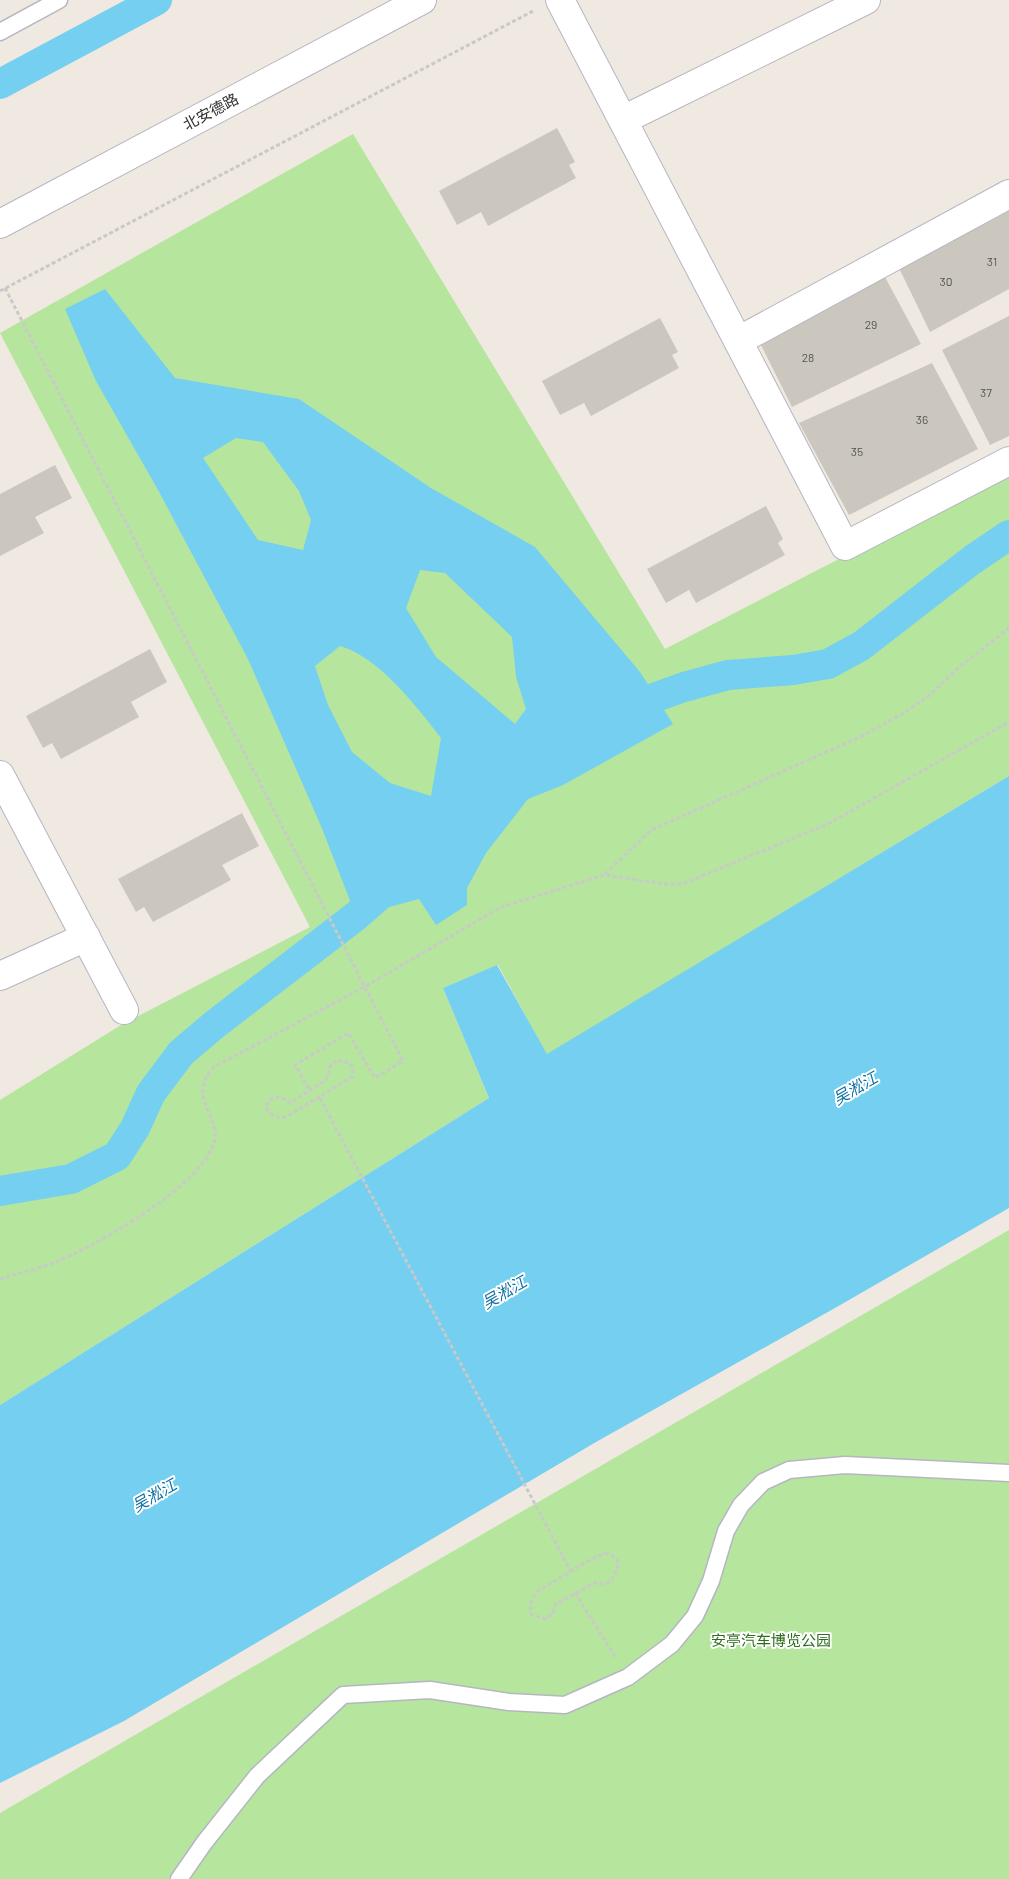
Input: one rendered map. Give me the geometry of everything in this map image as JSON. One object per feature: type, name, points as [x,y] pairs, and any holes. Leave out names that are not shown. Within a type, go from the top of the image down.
[{"type":"street","name":"北安德路","points":[[0,224],[422,0]]},
{"type":"street","points":[[623,120],[866,0]]},
{"type":"street","points":[[549,5],[623,120],[845,546],[1009,461]]},
{"type":"street","points":[[738,341],[1009,194]]},
{"type":"street","points":[[0,775],[124,1010]]},
{"type":"street","points":[[0,976],[86,937]]},
{"type":"lane","points":[[0,32],[59,0]]},
{"type":"lane","points":[[179,1879],[204,1843],[257,1776],[343,1695],[430,1690],[509,1702],[565,1705],[628,1677],[672,1644],[695,1616],[711,1580],[726,1532],[741,1505],[763,1482],[789,1470],[845,1464],[1009,1473]]},
{"type":"path","points":[[0,290],[549,5]]},
{"type":"path","points":[[5,288],[403,1061],[375,1078],[348,1033],[295,1065],[310,1091]]},
{"type":"path","points":[[604,875],[651,830],[860,737],[904,713],[931,694],[957,669],[1009,628]]},
{"type":"path","points":[[0,1278],[49,1264],[99,1240],[166,1199],[197,1169],[214,1145],[214,1131],[202,1094],[205,1077],[214,1067],[366,986],[501,907],[604,875],[664,884],[682,884],[828,824],[1009,722]]},
{"type":"path","points":[[338,1060],[349,1063],[353,1067],[352,1077],[286,1117],[278,1118],[266,1108],[268,1101],[272,1097],[280,1097],[290,1103],[310,1091],[326,1080],[331,1064],[338,1060]]},
{"type":"path","points":[[320,1098],[571,1572]]},
{"type":"path","points":[[605,1553],[612,1555],[618,1561],[617,1570],[611,1581],[604,1584],[594,1583],[575,1593],[556,1604],[553,1613],[546,1619],[532,1615],[530,1608],[532,1599],[538,1592],[605,1553]]},
{"type":"path","points":[[575,1593],[628,1677]]},
{"type":"green space","points":[[353,134],[665,649],[1009,471],[1009,776],[547,1055],[498,965],[443,988],[489,1098],[0,1405],[0,1100],[121,1025],[310,927],[0,333]]},
{"type":"green space","name":"安亭汽车博览公园","points":[[1009,1230],[1009,1879],[0,1879],[0,1813]]},
{"type":"water","points":[[105,289],[175,378],[299,399],[431,488],[535,547],[640,672],[673,724],[563,785],[528,799],[486,853],[467,888],[467,905],[436,925],[419,899],[356,916],[321,826],[248,659],[158,490],[96,381],[65,309]],"holes":[[[236,438],[263,442],[299,491],[311,520],[303,550],[258,540],[203,458]],[[420,570],[445,573],[512,637],[516,677],[526,709],[515,724],[436,657],[406,608]],[[340,646],[355,652],[369,661],[409,698],[441,738],[431,796],[390,783],[352,752],[328,705],[315,666]]]},
{"type":"water","name":"吴淞江","points":[[1009,776],[1009,1208],[596,1442],[124,1721],[0,1783],[0,1405],[489,1098],[443,988],[497,965],[547,1054]]},
{"type":"building","points":[[557,128],[575,162],[569,165],[576,178],[488,226],[481,212],[457,225],[439,191]]},
{"type":"building","points":[[1009,211],[1009,289],[930,332],[899,268]]},
{"type":"building","points":[[885,277],[921,344],[792,407],[759,341]]},
{"type":"building","points":[[1009,316],[1009,436],[990,445],[942,350]]},
{"type":"building","points":[[660,318],[678,352],[672,355],[679,368],[591,416],[584,403],[560,415],[542,381]]},
{"type":"building","points":[[932,363],[978,449],[849,515],[799,423]]},
{"type":"building","points":[[55,465],[72,498],[35,517],[44,533],[0,556],[0,494]]},
{"type":"building","points":[[766,506],[783,539],[778,543],[785,555],[696,603],[689,590],[666,603],[647,569]]},
{"type":"building","points":[[150,649],[167,682],[131,702],[139,717],[61,759],[52,743],[43,748],[26,716]]},
{"type":"building","points":[[242,813],[259,846],[222,865],[231,880],[153,922],[144,907],[136,912],[118,879]]},
{"type":"waterway","points":[[0,84],[157,0]]},
{"type":"waterway","points":[[617,711],[684,687],[728,675],[793,670],[828,664],[861,646],[972,560],[1009,535]]},
{"type":"waterway","points":[[0,1191],[71,1179],[117,1156],[135,1128],[151,1093],[181,1053],[214,1025],[356,916],[387,889]]}]
